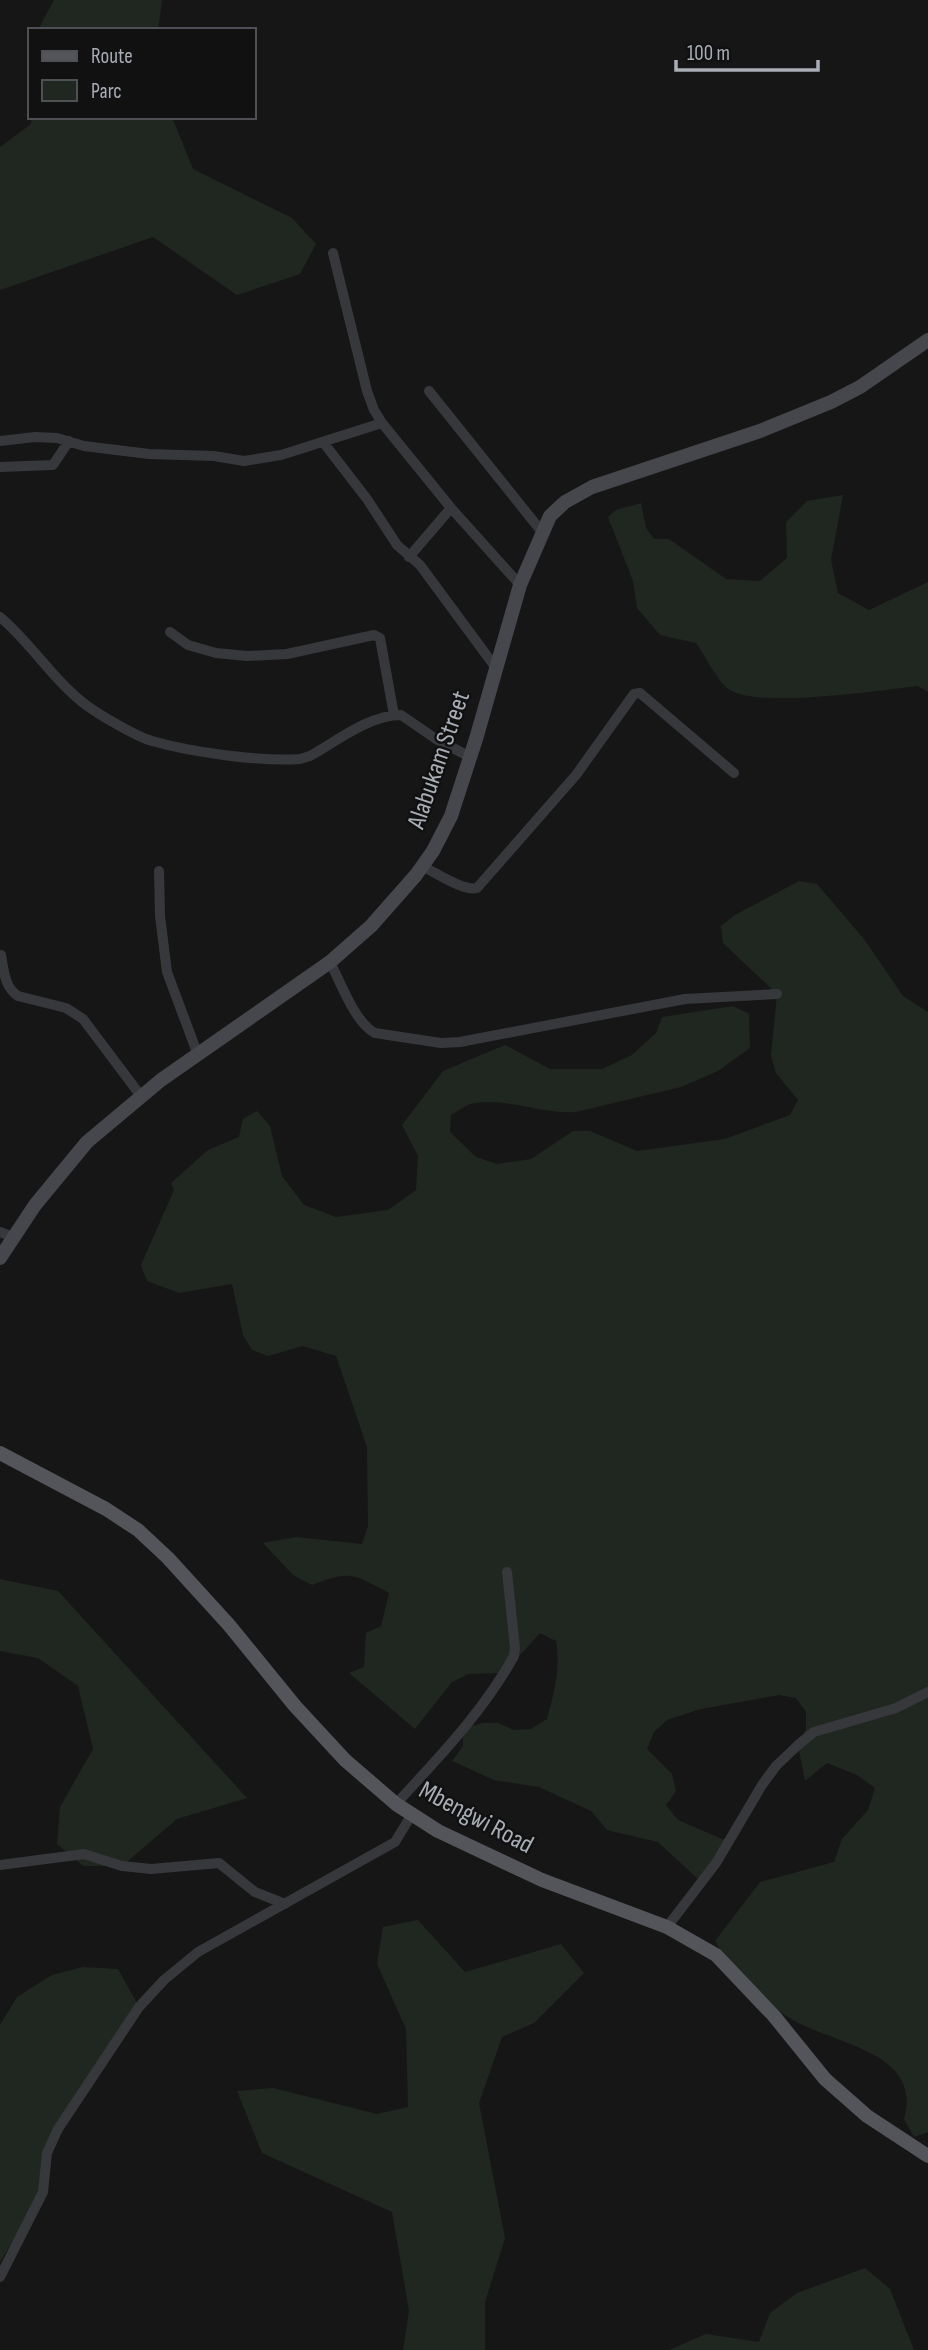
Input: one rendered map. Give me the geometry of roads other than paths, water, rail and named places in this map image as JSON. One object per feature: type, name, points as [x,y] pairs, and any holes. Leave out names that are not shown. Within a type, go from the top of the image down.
[{"type":"main road","name":"Mbengwi Road","points":[[0,1453],[106,1509],[138,1530],[168,1558],[229,1625],[295,1706],[345,1760],[396,1804],[438,1831],[542,1880],[667,1927],[716,1955],[774,2016],[825,2079],[867,2116],[928,2156]]},
{"type":"street","points":[[333,253],[374,410],[451,508],[520,585]]},
{"type":"street","name":"Alabukam Street","points":[[0,1258],[34,1205],[86,1142],[141,1096],[330,962],[371,926],[422,866],[443,834],[451,816],[520,585],[550,516],[565,502],[592,487],[760,431],[831,402],[860,387],[928,340]]},
{"type":"street","points":[[429,391],[541,532]]},
{"type":"street","points":[[0,441],[35,437],[149,454],[214,456],[244,461],[281,455],[382,423]]},
{"type":"street","points":[[0,467],[53,464],[69,441]]},
{"type":"street","points":[[323,442],[368,499],[397,545],[420,565],[496,668]]},
{"type":"street","points":[[409,557],[451,508]]},
{"type":"street","points":[[0,617],[18,632],[51,672],[86,705],[149,740],[235,756],[300,759],[363,726],[401,715],[436,739],[470,757]]},
{"type":"street","points":[[170,632],[188,645],[216,653],[247,656],[287,654],[374,635],[380,638],[394,715]]},
{"type":"street","points":[[422,866],[461,886],[471,890],[477,888],[576,775],[634,694],[645,696],[734,773]]},
{"type":"street","points":[[159,871],[160,916],[167,972],[198,1055]]},
{"type":"street","points":[[1,955],[10,991],[18,996],[75,1012],[141,1096]]},
{"type":"street","points":[[330,962],[361,1022],[369,1030],[441,1043],[516,1032],[685,999],[777,994]]},
{"type":"street","points":[[0,1232],[15,1238]]},
{"type":"street","points":[[396,1804],[480,1708],[514,1656],[515,1641],[507,1572]]},
{"type":"street","points":[[667,1927],[710,1873],[762,1785],[776,1766],[798,1745],[814,1732],[896,1708],[928,1692]]},
{"type":"street","points":[[0,2277],[43,2192],[47,2153],[58,2129],[139,2007],[164,1980],[198,1952],[394,1842],[412,1814]]},
{"type":"street","points":[[0,1865],[84,1854],[122,1866],[151,1869],[219,1863],[255,1892],[285,1904]]}]
